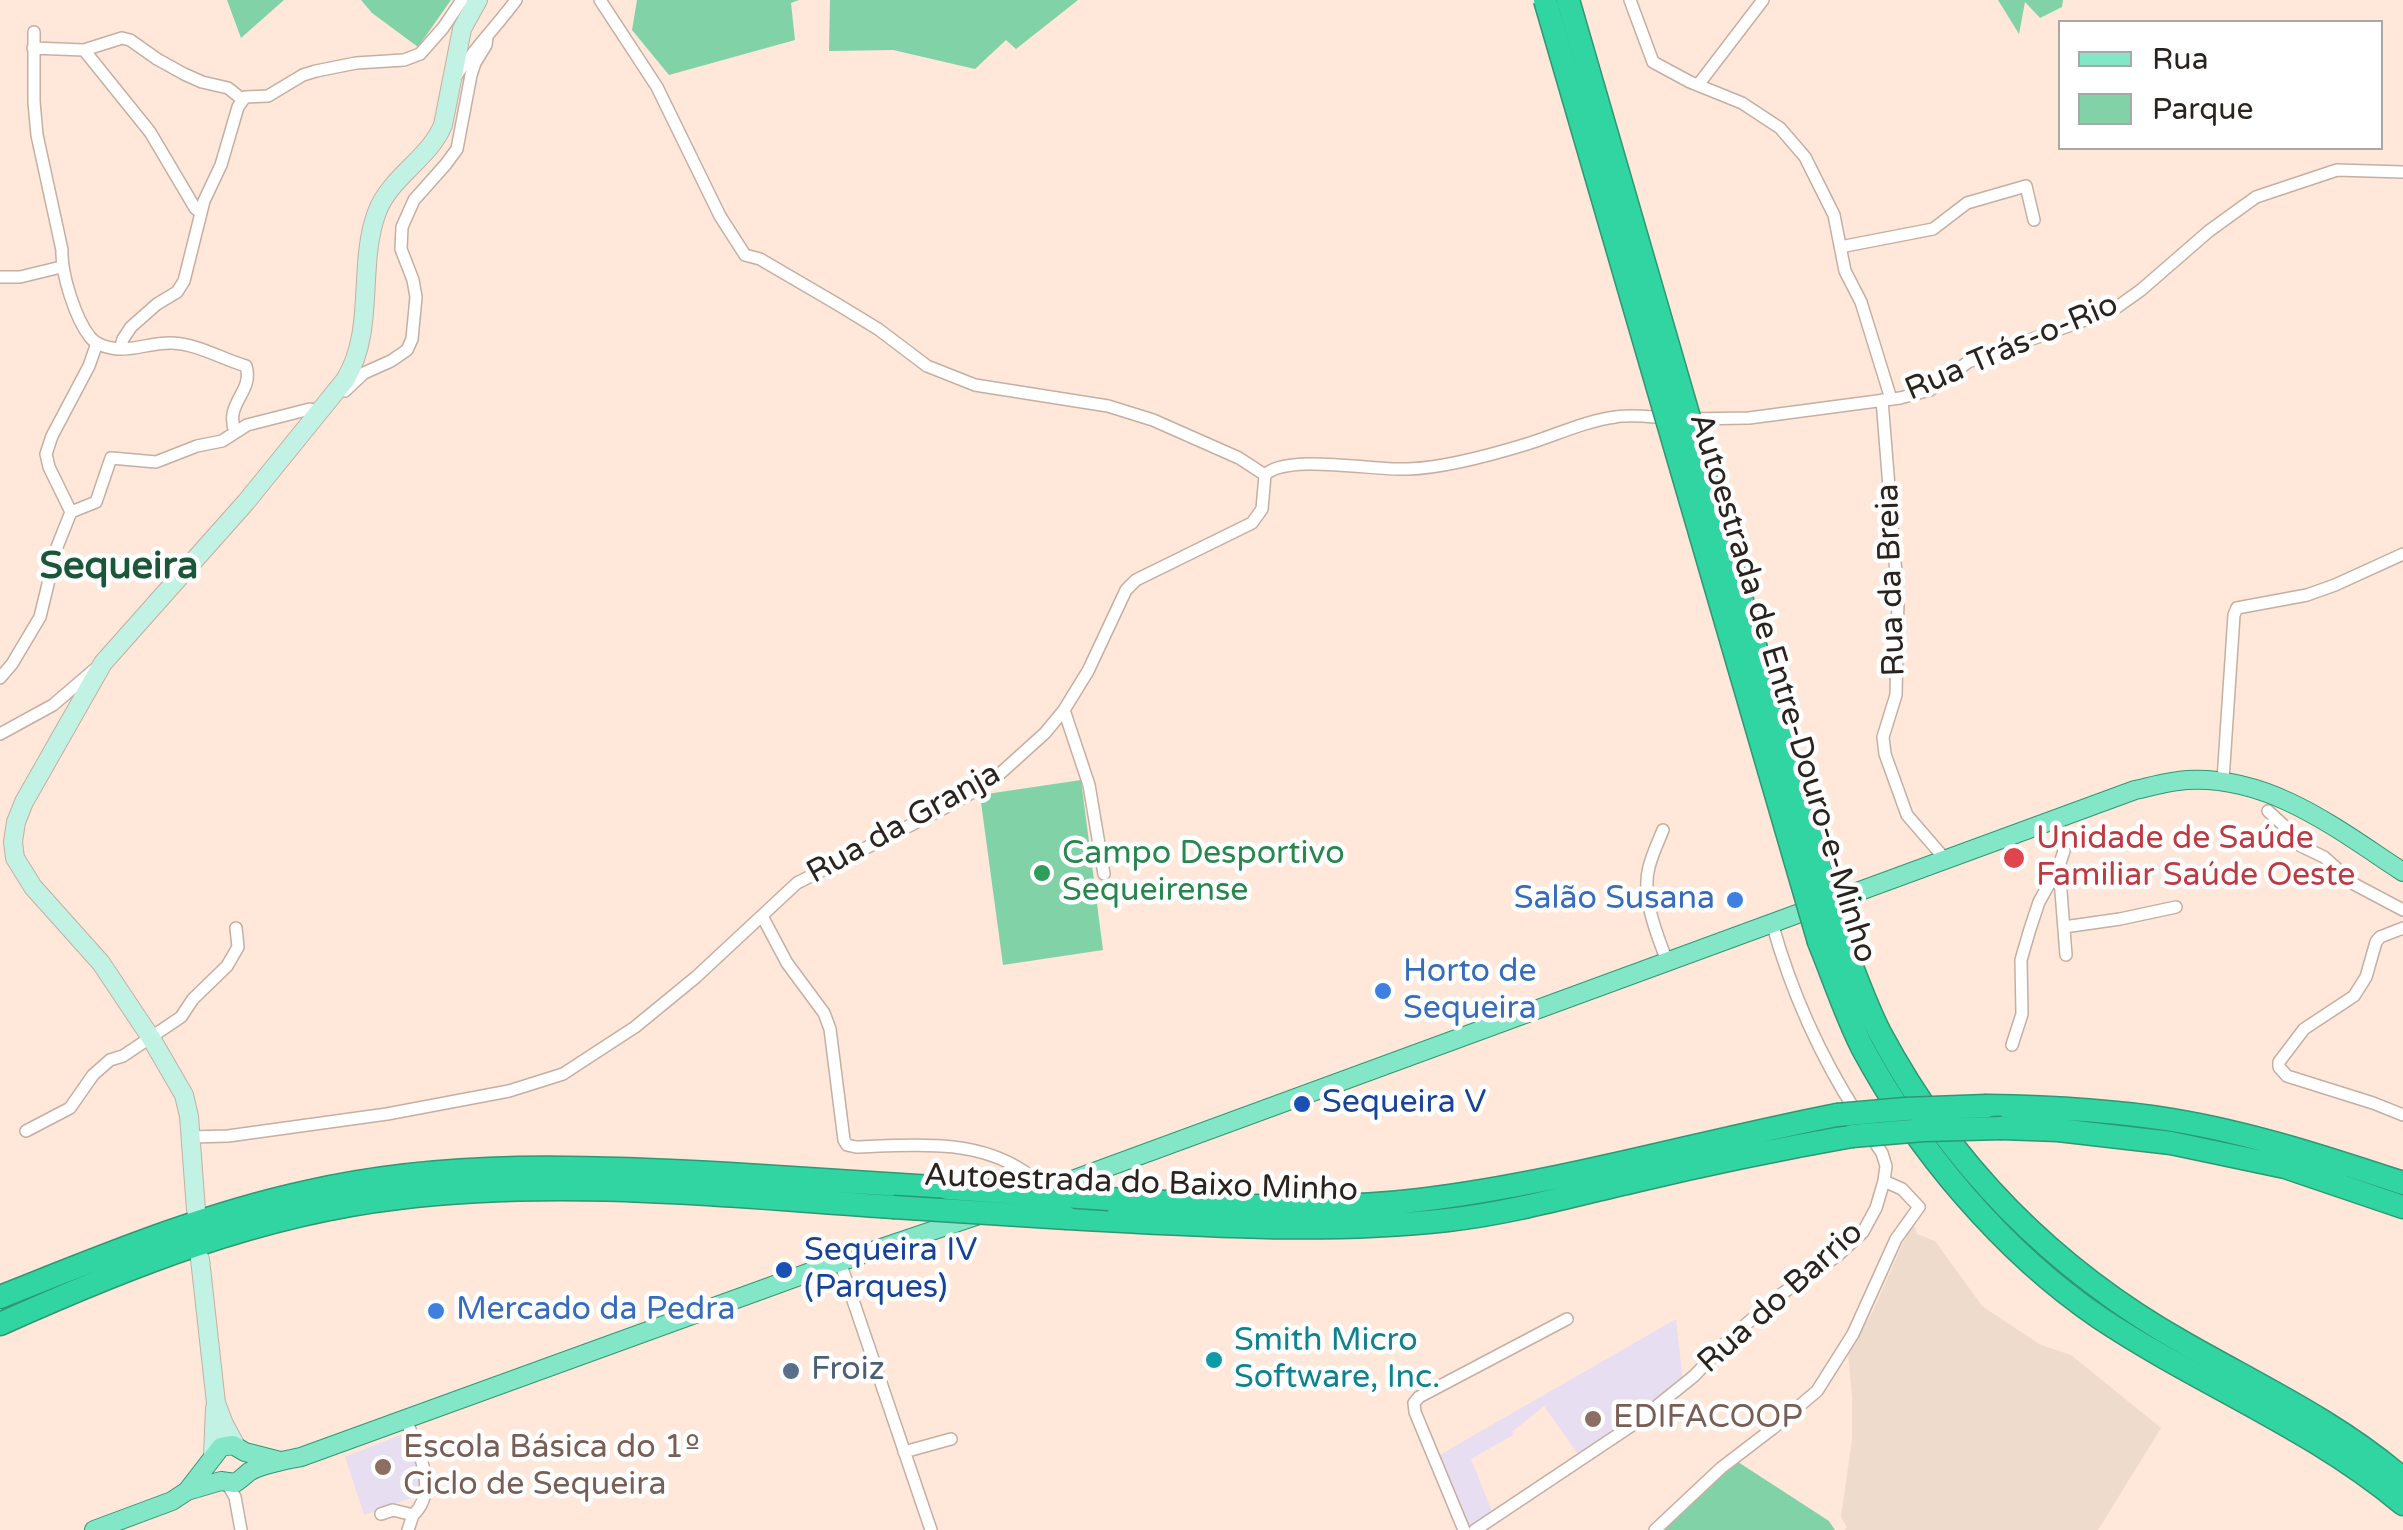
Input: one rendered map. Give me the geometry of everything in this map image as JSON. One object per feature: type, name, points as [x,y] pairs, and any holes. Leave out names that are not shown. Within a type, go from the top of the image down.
[{"type":"highway","name":"Autoestrada de Entre-Douro-e-Minho","points":[[1546,0],[1861,1044],[1927,1152],[2024,1255],[2099,1317],[2319,1442],[2403,1504]]},
{"type":"highway","name":"Autoestrada de Entre-Douro-e-Minho","points":[[1568,0],[1829,938],[1878,1029],[1913,1090],[1955,1150],[2000,1202],[2056,1254],[2116,1300],[2183,1343],[2330,1424],[2403,1479]]},
{"type":"highway","name":"Autoestrada do Baixo Minho","points":[[0,1297],[163,1234],[251,1206],[310,1191],[395,1177],[503,1168],[613,1167],[1262,1207],[1337,1206],[1419,1200],[1542,1180],[1837,1114],[1986,1106],[2056,1107],[2172,1120],[2288,1146],[2403,1183]]},
{"type":"highway","name":"Autoestrada do Baixo Minho","points":[[0,1324],[75,1290],[259,1226],[317,1211],[398,1198],[508,1190],[614,1189],[1259,1229],[1354,1228],[1452,1220],[1852,1136],[2002,1128],[2171,1143],[2285,1166],[2403,1207]]},
{"type":"main road","points":[[187,1491],[221,1447],[280,1460],[301,1457],[980,1214],[2136,790],[2168,782],[2223,780],[2277,795],[2403,872]]},
{"type":"main road","points":[[234,1483],[250,1460],[241,1449]]},
{"type":"main road","points":[[212,1458],[213,1472],[234,1483]]},
{"type":"main road","points":[[94,1530],[157,1508],[187,1491],[234,1483],[280,1460]]},
{"type":"street","points":[[120,349],[131,327],[177,292],[184,280],[204,200],[245,97],[268,96],[316,71],[404,60],[420,54],[462,0]]},
{"type":"street","points":[[196,1210],[184,1095],[101,963],[33,886],[15,858],[16,822],[104,663],[246,502],[354,365],[376,213],[384,198],[437,140],[462,29],[478,0]]},
{"type":"street","points":[[451,84],[474,49],[516,0]]},
{"type":"street","points":[[600,0],[656,88],[694,167],[745,255],[760,258],[837,304],[927,366],[974,386],[1108,406],[1154,420],[1240,458],[1265,475]]},
{"type":"street","name":"Rua da Breia","points":[[1630,0],[1653,62],[1742,104],[1780,128],[1805,157],[1834,215],[1845,271],[1861,302],[1887,400],[1898,599],[1896,695],[1882,737],[1907,814],[1944,859]]},
{"type":"street","points":[[1698,85],[1763,0]]},
{"type":"street","points":[[34,32],[37,135],[62,250],[61,267],[81,322],[97,343],[120,349],[174,343],[246,366],[249,382],[232,412],[235,432]]},
{"type":"street","points":[[0,678],[40,617],[57,547],[71,512],[96,502],[111,458],[156,462],[197,446],[222,442],[247,425],[310,408],[322,409],[333,404],[364,373],[407,350],[412,339],[416,296],[400,248],[402,227],[414,200],[457,149],[471,75],[487,37]]},
{"type":"street","points":[[33,48],[84,50],[122,38],[202,82],[228,88],[243,100]]},
{"type":"street","points":[[84,50],[150,132],[201,213]]},
{"type":"street","name":"Rua Trás-o-Rio","points":[[1265,475],[1276,467],[1294,464],[1428,468],[1615,417],[1749,418],[1887,400],[1930,390],[1968,362],[2113,310],[2256,197],[2337,170],[2403,172]]},
{"type":"street","points":[[1840,247],[1934,229],[1967,203],[2026,186],[2034,220]]},
{"type":"street","points":[[0,277],[20,277],[61,267]]},
{"type":"street","points":[[71,512],[46,454],[97,343]]},
{"type":"street","name":"Rua da Granja","points":[[190,1137],[228,1136],[387,1114],[509,1090],[562,1074],[635,1027],[696,978],[797,882],[994,780],[1045,734],[1064,710],[1088,671],[1126,590],[1136,580],[1252,523],[1262,509],[1265,475]]},
{"type":"street","points":[[2223,780],[2236,608],[2321,590],[2403,554]]},
{"type":"street","points":[[0,734],[53,705],[104,663]]},
{"type":"street","points":[[53,705],[62,704],[74,712]]},
{"type":"street","points":[[1064,710],[1088,784],[1104,874]]},
{"type":"street","points":[[2268,812],[2302,846],[2324,857],[2354,884],[2403,910]]},
{"type":"street","points":[[2012,1045],[2022,1014],[2022,960],[2026,944],[2039,902],[2064,851],[2055,820]]},
{"type":"street","points":[[1663,830],[1647,880],[1654,926],[1667,961]]},
{"type":"street","points":[[2059,866],[2066,955]]},
{"type":"street","points":[[2064,928],[2176,907]]},
{"type":"street","points":[[762,916],[787,963],[824,1013],[830,1029],[847,1145],[953,1146],[990,1154],[1025,1172]]},
{"type":"street","points":[[1654,1530],[1721,1468],[1817,1391],[1854,1334],[1896,1239],[1919,1207],[1902,1189],[1884,1182],[1886,1166],[1882,1154],[1836,1082],[1798,1002],[1772,923]]},
{"type":"street","points":[[26,1131],[70,1108],[93,1075],[110,1060],[123,1056],[181,1016],[227,966],[238,946],[236,928]]},
{"type":"street","points":[[2403,928],[2380,937],[2366,977],[2354,996],[2304,1030],[2279,1062],[2287,1076],[2403,1115]]},
{"type":"street","name":"Rua do Barrio","points":[[1476,1530],[1636,1422],[1694,1376],[1780,1295],[1836,1256],[1863,1232],[1884,1182]]},
{"type":"street","points":[[200,1258],[216,1403],[212,1458]]},
{"type":"street","points":[[840,1262],[931,1530]]},
{"type":"street","points":[[1464,1530],[1414,1403],[1567,1319]]},
{"type":"street","points":[[216,1403],[241,1449]]},
{"type":"street","points":[[406,1420],[426,1473],[422,1502],[412,1514],[408,1530]]},
{"type":"street","points":[[904,1452],[951,1439]]},
{"type":"street","points":[[234,1483],[241,1530]]},
{"type":"street","points":[[381,1514],[393,1510],[412,1514]]},
{"type":"shaded area","points":[[1911,1225],[1917,1234],[1935,1241],[1982,1306],[2041,1345],[2071,1355],[2161,1428],[2098,1530],[1845,1530],[1841,1517],[1852,1440],[1848,1352],[1872,1313]]},
{"type":"shaded area","name":"EDIFACOOP","points":[[1676,1319],[1683,1382],[1580,1457],[1544,1406],[1513,1435],[1471,1459],[1493,1514],[1465,1529],[1436,1457]]},
{"type":"shaded area","name":"Escola Básica do 1º Ciclo de Sequeira","points":[[403,1434],[408,1437],[421,1477],[419,1495],[364,1515],[345,1457]]},
{"type":"green space","points":[[227,0],[284,0],[241,38]]},
{"type":"green space","points":[[361,0],[451,0],[418,47],[372,13]]},
{"type":"green space","points":[[637,0],[799,0],[791,3],[795,40],[669,75],[632,30]]},
{"type":"green space","points":[[830,0],[1078,0],[1016,49],[1006,40],[975,69],[893,50],[829,51]]},
{"type":"green space","points":[[1998,0],[2063,0],[2062,7],[2040,18],[2025,2],[2019,34]]},
{"type":"green space","name":"Campo Desportivo Sequeirense","points":[[1081,780],[1103,950],[1003,965],[980,795]]},
{"type":"green space","points":[[1735,1460],[1829,1521],[1835,1530],[1663,1530]]},
{"type":"place","name":"Unidade de Saúde Familiar Saúde Oeste","points":[[2014,858]]},
{"type":"place","name":"Campo Desportivo Sequeirense","points":[[1042,873]]},
{"type":"place","name":"Salão Susana","points":[[1735,900]]},
{"type":"place","name":"Horto de Sequeira","points":[[1383,991]]},
{"type":"place","name":"Sequeira V","points":[[1302,1104]]},
{"type":"place","name":"Sequeira IV (Parques)","points":[[784,1270]]},
{"type":"place","name":"Mercado da Pedra","points":[[436,1311]]},
{"type":"place","name":"Smith Micro Software, Inc.","points":[[1214,1360]]},
{"type":"place","name":"Froiz","points":[[791,1371]]},
{"type":"place","name":"EDIFACOOP","points":[[1593,1419]]},
{"type":"place","name":"Escola Básica do 1º Ciclo de Sequeira","points":[[383,1467]]},
{"type":"district","name":"Sequeira","points":[[119,568]]}]
